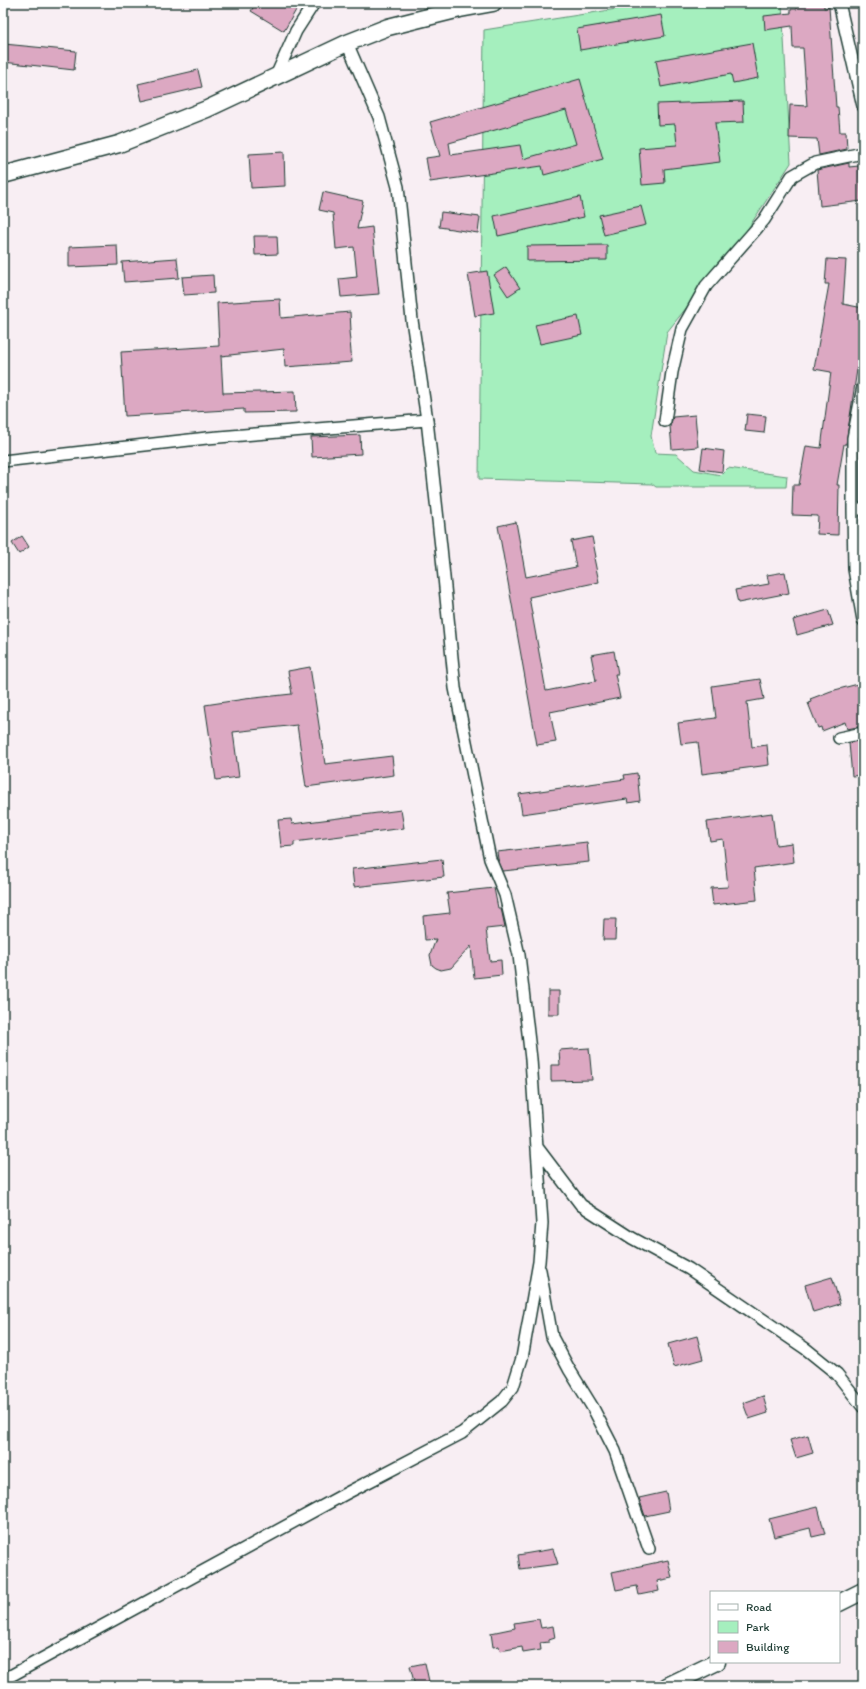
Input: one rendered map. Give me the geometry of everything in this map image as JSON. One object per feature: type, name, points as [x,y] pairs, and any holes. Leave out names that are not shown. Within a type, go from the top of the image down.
[{"type":"street","points":[[276,76],[296,31],[314,3]]},
{"type":"street","points":[[3,175],[119,144],[207,109],[346,43],[388,27],[460,9],[493,3]]},
{"type":"street","points":[[839,3],[863,106]]},
{"type":"street","points":[[3,1680],[345,1494],[462,1433],[502,1401],[513,1387],[522,1358],[538,1262],[542,1223],[531,1059],[519,955],[506,896],[490,859],[455,688],[427,420],[412,320],[398,187],[379,117],[346,43]]},
{"type":"street","points":[[665,421],[672,372],[682,329],[706,286],[764,220],[792,176],[815,163],[863,153]]},
{"type":"street","points":[[863,387],[853,438],[858,509],[854,569],[863,620]]},
{"type":"street","points":[[3,461],[207,438],[427,420]]},
{"type":"street","points":[[839,738],[863,733]]},
{"type":"street","points":[[537,1146],[581,1205],[632,1238],[689,1269],[806,1349],[837,1374],[863,1407]]},
{"type":"street","points":[[538,1262],[552,1337],[569,1369],[593,1408],[615,1451],[649,1550]]},
{"type":"street","points":[[840,1603],[863,1592]]},
{"type":"street","points":[[667,1686],[715,1663]]},
{"type":"green space","points":[[654,3],[782,3],[791,163],[739,242],[667,332],[651,436],[655,453],[676,454],[694,470],[721,475],[728,468],[787,476],[786,487],[656,487],[652,484],[479,479],[484,30]]},
{"type":"building","points":[[256,3],[300,3],[284,31],[251,11]]},
{"type":"building","points":[[797,3],[824,3],[824,8],[829,7],[836,107],[838,107],[840,132],[846,132],[847,149],[819,155],[817,139],[789,138],[790,105],[807,106],[803,48],[793,48],[792,26],[765,30],[764,16],[791,13],[791,9],[797,9]]},
{"type":"building","points":[[661,15],[665,36],[580,50],[577,29]]},
{"type":"building","points":[[752,43],[758,78],[733,83],[731,74],[661,87],[656,60]]},
{"type":"building","points":[[4,44],[76,51],[74,70],[3,62]]},
{"type":"building","points":[[198,70],[202,87],[142,101],[138,84]]},
{"type":"building","points":[[580,79],[603,159],[544,175],[542,166],[430,182],[426,158],[440,156],[430,122]],"holes":[[[566,110],[576,144],[523,159],[520,145],[451,155],[449,143]]]},
{"type":"building","points":[[743,101],[744,122],[715,123],[720,162],[664,169],[665,183],[642,185],[639,148],[677,145],[675,124],[658,125],[657,104]]},
{"type":"building","points":[[284,152],[285,186],[251,188],[249,154]]},
{"type":"building","points":[[849,163],[849,167],[859,166],[862,201],[820,206],[817,170]]},
{"type":"building","points":[[323,192],[363,201],[357,229],[372,227],[379,294],[341,297],[339,279],[357,277],[354,247],[336,249],[333,213],[319,210]]},
{"type":"building","points":[[580,197],[584,217],[498,236],[494,216]]},
{"type":"building","points":[[641,206],[646,225],[604,235],[599,215]]},
{"type":"building","points":[[441,212],[480,217],[478,233],[439,227]]},
{"type":"building","points":[[254,236],[277,236],[278,254],[255,255]]},
{"type":"building","points":[[117,245],[118,265],[69,267],[69,247]]},
{"type":"building","points":[[607,245],[607,260],[527,261],[527,246]]},
{"type":"building","points":[[177,258],[179,278],[124,282],[122,262]]},
{"type":"building","points":[[827,259],[846,260],[843,304],[863,308],[863,329],[846,444],[844,444],[837,485],[839,485],[838,535],[817,534],[818,516],[792,515],[793,485],[799,485],[806,446],[821,448],[831,372],[814,369],[829,284],[825,284]]},
{"type":"building","points":[[506,267],[520,288],[508,296],[494,275]]},
{"type":"building","points":[[487,271],[494,313],[475,316],[468,274]]},
{"type":"building","points":[[213,275],[214,293],[184,295],[182,277]]},
{"type":"building","points":[[280,299],[281,318],[350,312],[351,331],[349,331],[352,362],[285,367],[284,349],[221,356],[223,393],[295,391],[296,412],[244,413],[244,409],[125,416],[121,352],[219,346],[217,303]]},
{"type":"building","points":[[578,316],[582,335],[540,344],[535,325]]},
{"type":"building","points":[[747,414],[766,416],[764,433],[745,431]]},
{"type":"building","points":[[695,415],[698,447],[672,449],[670,426],[673,417]]},
{"type":"building","points":[[360,435],[361,454],[312,457],[311,437]]},
{"type":"building","points":[[703,448],[724,451],[722,472],[700,469]]},
{"type":"building","points":[[516,522],[526,577],[576,567],[571,541],[592,537],[596,557],[594,558],[599,582],[529,597],[546,691],[596,681],[591,655],[614,651],[618,674],[615,674],[620,698],[550,712],[556,742],[537,745],[498,526]]},
{"type":"building","points":[[22,536],[29,547],[19,554],[12,543]]},
{"type":"building","points":[[785,572],[789,593],[738,603],[735,590],[769,584],[767,575]]},
{"type":"building","points":[[828,610],[833,625],[797,635],[793,620]]},
{"type":"building","points":[[310,667],[325,764],[392,756],[394,775],[306,787],[297,725],[233,732],[239,777],[216,780],[205,705],[292,694],[288,671]]},
{"type":"building","points":[[760,679],[764,699],[747,702],[752,747],[767,745],[769,765],[702,774],[698,742],[681,744],[678,723],[716,718],[712,686]]},
{"type":"building","points":[[858,684],[860,691],[863,691],[863,726],[847,729],[845,722],[822,731],[821,727],[818,728],[808,703],[811,702],[810,699],[831,691]]},
{"type":"building","points":[[863,740],[863,775],[852,776],[849,743]]},
{"type":"building","points":[[637,773],[640,801],[628,803],[627,799],[522,814],[519,794],[625,779],[624,775]]},
{"type":"building","points":[[401,810],[404,828],[294,842],[294,846],[281,847],[278,820],[291,819],[292,824]]},
{"type":"building","points":[[772,813],[776,845],[792,843],[794,862],[754,868],[757,900],[713,905],[711,888],[728,887],[723,839],[710,841],[707,822]]},
{"type":"building","points":[[587,842],[589,862],[503,871],[498,859],[497,852]]},
{"type":"building","points":[[442,859],[444,877],[354,887],[352,869]]},
{"type":"building","points":[[494,888],[498,908],[501,908],[505,927],[486,929],[490,961],[501,960],[502,975],[474,978],[471,946],[451,968],[441,970],[432,965],[430,955],[436,939],[425,940],[423,916],[450,913],[447,893]]},
{"type":"building","points":[[604,919],[616,919],[615,940],[603,940]]},
{"type":"building","points":[[548,991],[559,991],[559,1014],[548,1014]]},
{"type":"building","points":[[589,1048],[592,1080],[551,1081],[551,1065],[560,1065],[559,1050]]},
{"type":"building","points":[[832,1277],[840,1304],[813,1312],[805,1285]]},
{"type":"building","points":[[697,1336],[703,1359],[674,1367],[668,1344]]},
{"type":"building","points":[[763,1396],[768,1413],[749,1419],[743,1403]]},
{"type":"building","points":[[808,1435],[813,1453],[796,1458],[790,1440]]},
{"type":"building","points":[[666,1492],[669,1511],[645,1516],[639,1498]]},
{"type":"building","points":[[818,1507],[825,1534],[812,1537],[810,1528],[774,1537],[769,1519]]},
{"type":"building","points":[[553,1549],[558,1564],[520,1569],[518,1555]]},
{"type":"building","points":[[668,1560],[672,1578],[657,1581],[659,1591],[639,1595],[637,1586],[616,1590],[612,1572]]},
{"type":"building","points":[[539,1619],[541,1628],[553,1626],[555,1638],[549,1640],[549,1642],[540,1643],[541,1650],[523,1653],[522,1647],[500,1651],[499,1646],[493,1647],[491,1633],[515,1628],[514,1623]]},
{"type":"building","points":[[425,1663],[430,1686],[415,1686],[410,1666]]}]
